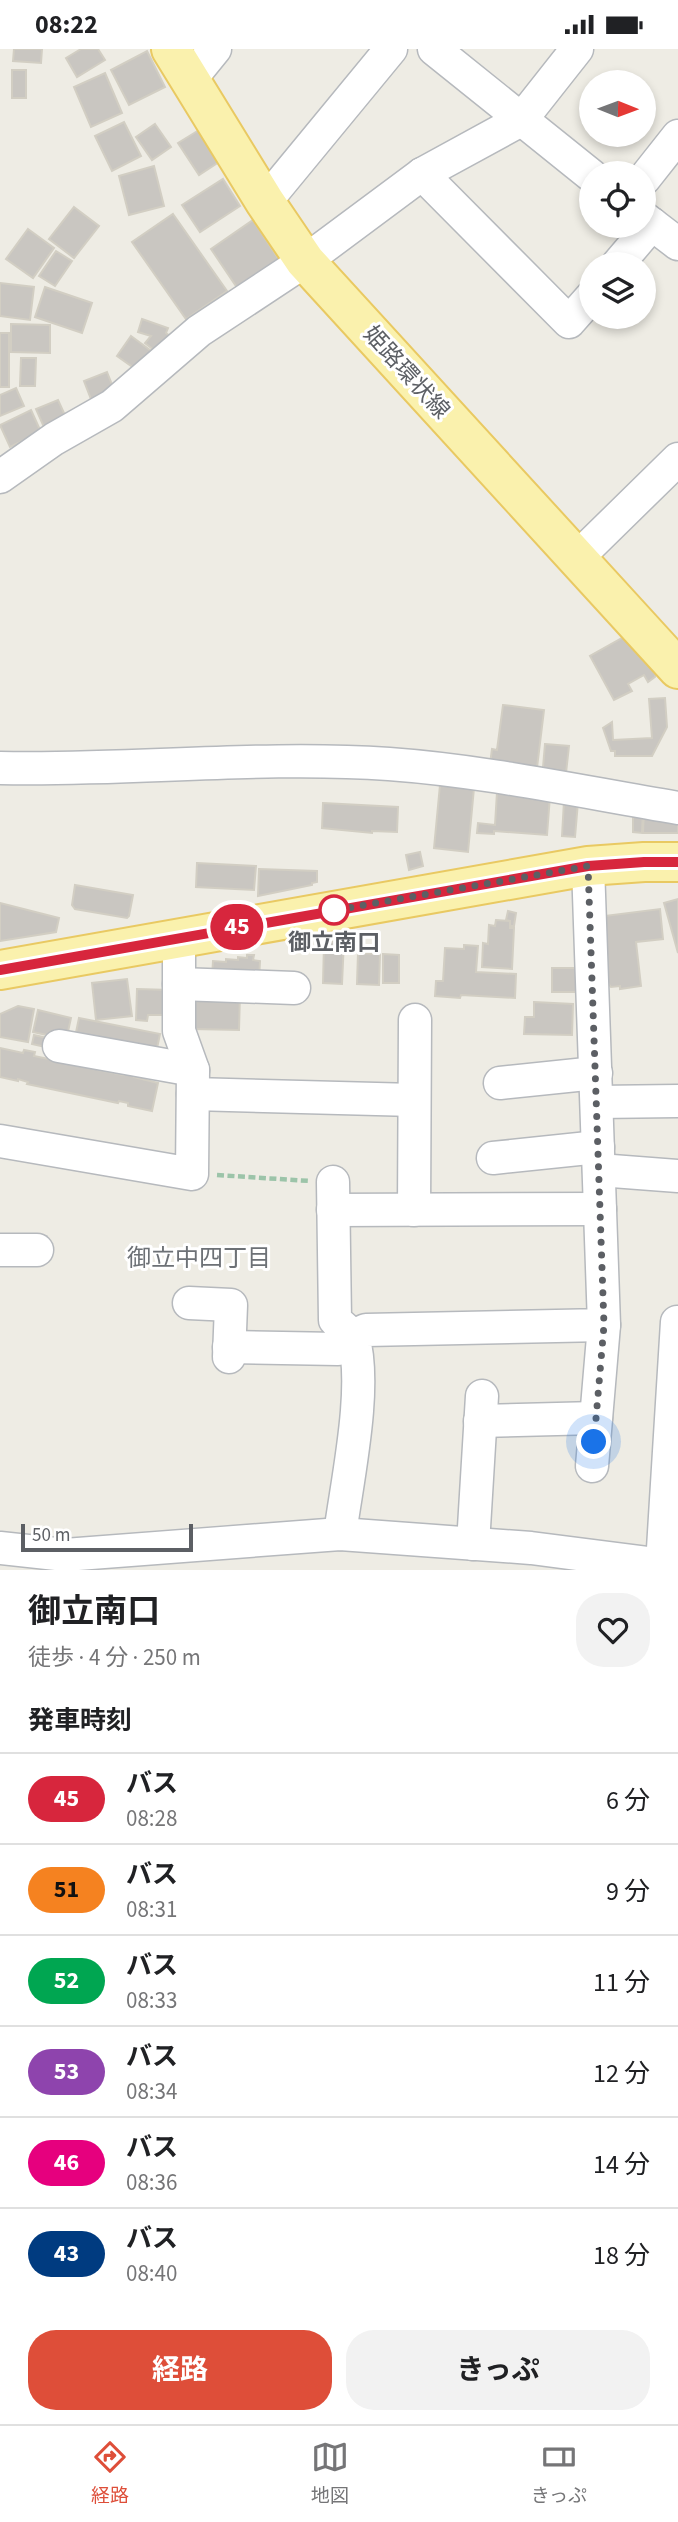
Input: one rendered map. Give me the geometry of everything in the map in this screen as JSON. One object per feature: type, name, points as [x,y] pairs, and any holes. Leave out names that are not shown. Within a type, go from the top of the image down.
[{"type":"main road","name":"姫路環状線","points":[[180,65],[305,261],[678,669]]},
{"type":"main road","points":[[0,970],[588,866],[678,862]]},
{"type":"street","points":[[180,65],[215,49]]},
{"type":"street","points":[[265,202],[391,49]]},
{"type":"street","points":[[434,49],[579,166]]},
{"type":"street","points":[[0,477],[54,439],[112,406],[199,331],[305,261],[422,174],[521,120],[577,49]]},
{"type":"street","points":[[656,163],[678,135]]},
{"type":"street","points":[[422,174],[569,322],[579,311]]},
{"type":"street","points":[[656,227],[678,244]]},
{"type":"street","points":[[577,558],[678,459]]},
{"type":"street","points":[[0,768],[50,769],[252,762],[387,764],[448,770],[678,808]]},
{"type":"street","points":[[588,866],[604,1325],[592,1466]]},
{"type":"street","points":[[0,1141],[192,1174],[193,1082],[179,1031],[179,937]]},
{"type":"street","points":[[179,983],[294,988]]},
{"type":"street","points":[[414,1210],[415,1020]]},
{"type":"street","points":[[59,1046],[193,1082],[414,1100]]},
{"type":"street","points":[[500,1083],[596,1088],[678,1101]]},
{"type":"street","points":[[493,1157],[599,1158],[678,1176]]},
{"type":"street","points":[[340,1534],[356,1409],[358,1353],[352,1336],[335,1321],[333,1196],[414,1210],[600,1209]]},
{"type":"street","points":[[0,1250],[37,1250]]},
{"type":"street","points":[[189,1303],[231,1305],[229,1352],[338,1349],[352,1336],[366,1330],[604,1325]]},
{"type":"street","points":[[0,1548],[65,1555],[174,1558],[340,1534],[473,1544],[530,1559],[670,1566],[677,1322]]},
{"type":"street","points":[[473,1544],[481,1408],[596,1418]]},
{"type":"path","points":[[192,1174],[333,1196]]},
{"type":"building","points":[[14,49],[42,49],[41,63],[13,61]]},
{"type":"building","points":[[81,49],[98,49],[105,60],[77,77],[66,58]]},
{"type":"building","points":[[147,51],[165,87],[129,105],[111,70]]},
{"type":"building","points":[[12,70],[26,70],[26,98],[12,98]]},
{"type":"building","points":[[105,73],[122,113],[91,127],[74,87]]},
{"type":"building","points":[[124,122],[141,156],[112,171],[95,136]]},
{"type":"building","points":[[155,124],[171,147],[152,160],[136,137]]},
{"type":"building","points":[[199,130],[219,162],[199,175],[178,143]]},
{"type":"building","points":[[154,166],[164,206],[129,215],[119,176]]},
{"type":"building","points":[[223,179],[240,206],[200,232],[182,205]]},
{"type":"building","points":[[74,207],[99,226],[74,258],[49,239]]},
{"type":"building","points":[[173,214],[227,291],[186,319],[132,242]]},
{"type":"building","points":[[253,220],[280,261],[238,289],[211,249]]},
{"type":"building","points":[[28,229],[54,248],[33,278],[6,259]]},
{"type":"building","points":[[56,251],[72,261],[55,286],[39,276]]},
{"type":"building","points":[[0,283],[34,287],[30,320],[0,316]]},
{"type":"building","points":[[45,287],[92,303],[82,333],[35,317]]},
{"type":"building","points":[[142,319],[168,328],[166,333],[176,341],[164,358],[145,343],[151,336],[138,332]]},
{"type":"building","points":[[11,324],[50,325],[50,353],[11,352]]},
{"type":"building","points":[[0,333],[9,333],[9,387],[0,387]]},
{"type":"building","points":[[131,336],[158,356],[144,375],[117,356]]},
{"type":"building","points":[[21,358],[36,358],[35,386],[20,386]]},
{"type":"building","points":[[107,372],[117,397],[94,407],[84,381]]},
{"type":"building","points":[[16,388],[24,406],[0,416],[0,395]]},
{"type":"building","points":[[58,400],[69,424],[47,434],[36,409]]},
{"type":"building","points":[[31,410],[41,432],[10,447],[0,425]]},
{"type":"building","points":[[629,634],[657,671],[655,677],[648,682],[644,675],[628,684],[632,691],[614,700],[590,656]]},
{"type":"building","points":[[665,698],[667,727],[652,756],[615,756],[603,728],[612,722],[613,740],[652,738],[649,699]]},
{"type":"building","points":[[503,705],[544,710],[536,776],[490,764],[492,749],[497,750]]},
{"type":"building","points":[[545,744],[569,746],[565,782],[542,779]]},
{"type":"building","points":[[440,785],[474,788],[468,852],[434,848]]},
{"type":"building","points":[[497,792],[550,796],[547,835],[494,831],[494,834],[477,833],[478,823],[495,825]]},
{"type":"building","points":[[564,801],[578,802],[575,837],[562,836]]},
{"type":"building","points":[[323,803],[398,807],[397,832],[372,833],[322,828]]},
{"type":"building","points":[[633,809],[643,809],[642,833],[633,832]]},
{"type":"building","points":[[644,809],[678,817],[678,833],[643,833]]},
{"type":"building","points":[[420,852],[423,866],[409,870],[406,855]]},
{"type":"building","points":[[197,863],[256,866],[254,890],[196,887]]},
{"type":"building","points":[[259,869],[317,871],[317,882],[258,896]]},
{"type":"building","points":[[75,885],[133,895],[129,916],[127,918],[75,909],[72,905]]},
{"type":"building","points":[[678,899],[678,953],[664,903]]},
{"type":"building","points":[[0,903],[59,918],[56,932],[0,941]]},
{"type":"building","points":[[660,909],[663,939],[636,942],[641,986],[620,989],[620,986],[611,987],[608,983],[599,911],[605,916]]},
{"type":"building","points":[[508,911],[516,913],[514,926],[510,926],[510,921],[506,920]]},
{"type":"building","points":[[496,920],[510,921],[510,928],[514,928],[512,969],[482,967],[483,943],[488,944],[489,925],[495,926]]},
{"type":"building","points":[[344,940],[342,984],[323,983],[324,943]]},
{"type":"building","points":[[464,945],[478,946],[476,972],[516,974],[515,998],[435,996],[436,981],[443,981],[445,948],[464,949]]},
{"type":"building","points":[[358,953],[380,954],[379,985],[357,984]]},
{"type":"building","points":[[383,954],[399,955],[399,983],[383,983]]},
{"type":"building","points":[[247,955],[254,955],[253,960],[260,961],[259,980],[212,977],[213,961],[238,960],[238,957],[247,958]]},
{"type":"building","points":[[552,968],[577,968],[577,992],[552,992]]},
{"type":"building","points":[[127,979],[132,1016],[96,1020],[92,983]]},
{"type":"building","points":[[137,989],[170,990],[170,1015],[148,1015],[147,1021],[136,1020]]},
{"type":"building","points":[[194,993],[240,994],[239,1030],[193,1029]]},
{"type":"building","points":[[534,1002],[573,1004],[572,1035],[524,1034],[525,1017],[534,1017]]},
{"type":"building","points":[[18,1006],[34,1009],[28,1042],[0,1037],[0,1014]]},
{"type":"building","points":[[38,1010],[71,1018],[67,1036],[33,1032]]},
{"type":"building","points":[[79,1018],[160,1034],[155,1058],[74,1042]]},
{"type":"building","points":[[34,1035],[52,1039],[50,1048],[32,1044]]},
{"type":"building","points":[[0,1048],[23,1053],[24,1050],[35,1052],[34,1056],[88,1067],[88,1064],[99,1066],[98,1070],[124,1075],[125,1072],[135,1074],[134,1077],[158,1083],[152,1111],[128,1106],[128,1103],[0,1077]]},
{"type":"bus line","name":"45","points":[[0,970],[588,866],[678,862]]},
{"type":"place","name":"御立南口","points":[[334,910]]},
{"type":"district","name":"御立中四丁目","points":[[199,1258]]},
{"type":"route","points":[[334,910],[330,911],[588,866],[604,1325],[594,1442]]}]
